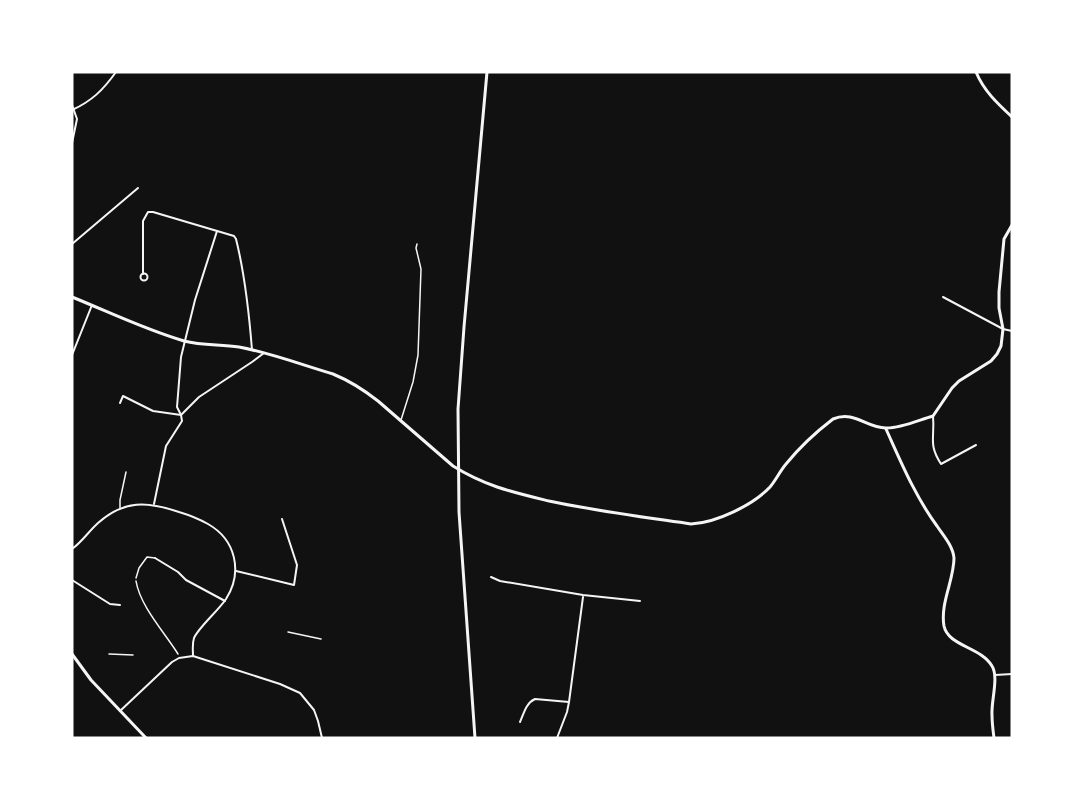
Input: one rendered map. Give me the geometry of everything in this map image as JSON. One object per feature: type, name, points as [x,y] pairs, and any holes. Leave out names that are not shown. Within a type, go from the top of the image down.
[{"type":"street","points":[[73,109],[86,104],[106,87],[116,72]]},
{"type":"street","points":[[475,738],[459,512],[458,409],[487,72]]},
{"type":"street","points":[[976,72],[990,96],[1012,117]]},
{"type":"street","points":[[72,105],[77,119],[72,143]]},
{"type":"street","points":[[72,244],[138,188]]},
{"type":"street","points":[[143,274],[143,221],[148,212],[232,234],[236,238],[249,311],[252,350]]},
{"type":"street","points":[[976,444],[941,464],[932,447],[933,416],[959,381],[991,361],[997,354],[1003,338],[999,292],[1004,239],[1012,225]]},
{"type":"street","points":[[154,504],[166,446],[182,422],[177,407],[181,357],[195,300],[217,231]]},
{"type":"street","points":[[72,297],[185,341],[252,350],[333,374],[365,391],[441,457],[479,481],[508,491],[589,510],[698,524],[736,510],[760,496],[775,481],[795,454],[833,419],[847,416],[886,429],[933,416]]},
{"type":"street","points":[[943,297],[1003,329],[1012,331]]},
{"type":"street","points":[[72,355],[92,305]]},
{"type":"street","points":[[181,416],[199,397],[264,353]]},
{"type":"street","points":[[120,403],[123,396],[153,411],[181,416]]},
{"type":"street","points":[[886,429],[917,494],[951,548],[954,557],[944,610],[944,626],[952,639],[986,658],[993,667],[995,675],[992,715],[994,738]]},
{"type":"street","points":[[72,549],[99,522],[120,508],[131,505],[154,504],[193,517],[216,530],[232,550],[236,571],[225,601],[194,637],[193,656]]},
{"type":"street","points":[[236,571],[294,585],[297,565],[282,519]]},
{"type":"street","points":[[155,558],[178,572],[186,580],[225,601]]},
{"type":"street","points":[[491,578],[583,596],[640,601]]},
{"type":"street","points":[[72,580],[110,604],[120,605]]},
{"type":"street","points":[[557,738],[569,702],[583,596]]},
{"type":"street","points":[[72,654],[91,680],[146,738]]},
{"type":"street","points":[[120,711],[172,662],[179,658],[193,656],[280,684],[300,693],[314,710],[322,738]]},
{"type":"street","points":[[995,675],[1012,674]]},
{"type":"street","points":[[520,722],[530,701],[535,699],[569,702]]},
{"type":"lane","points":[[401,421],[418,356],[421,269],[417,244]]},
{"type":"lane","points":[[120,508],[126,472]]},
{"type":"lane","points":[[136,578],[139,568],[147,557],[155,558]]},
{"type":"lane","points":[[109,654],[133,655]]},
{"type":"path","points":[[136,578],[138,590],[179,658]]},
{"type":"path","points":[[288,632],[321,639]]}]
